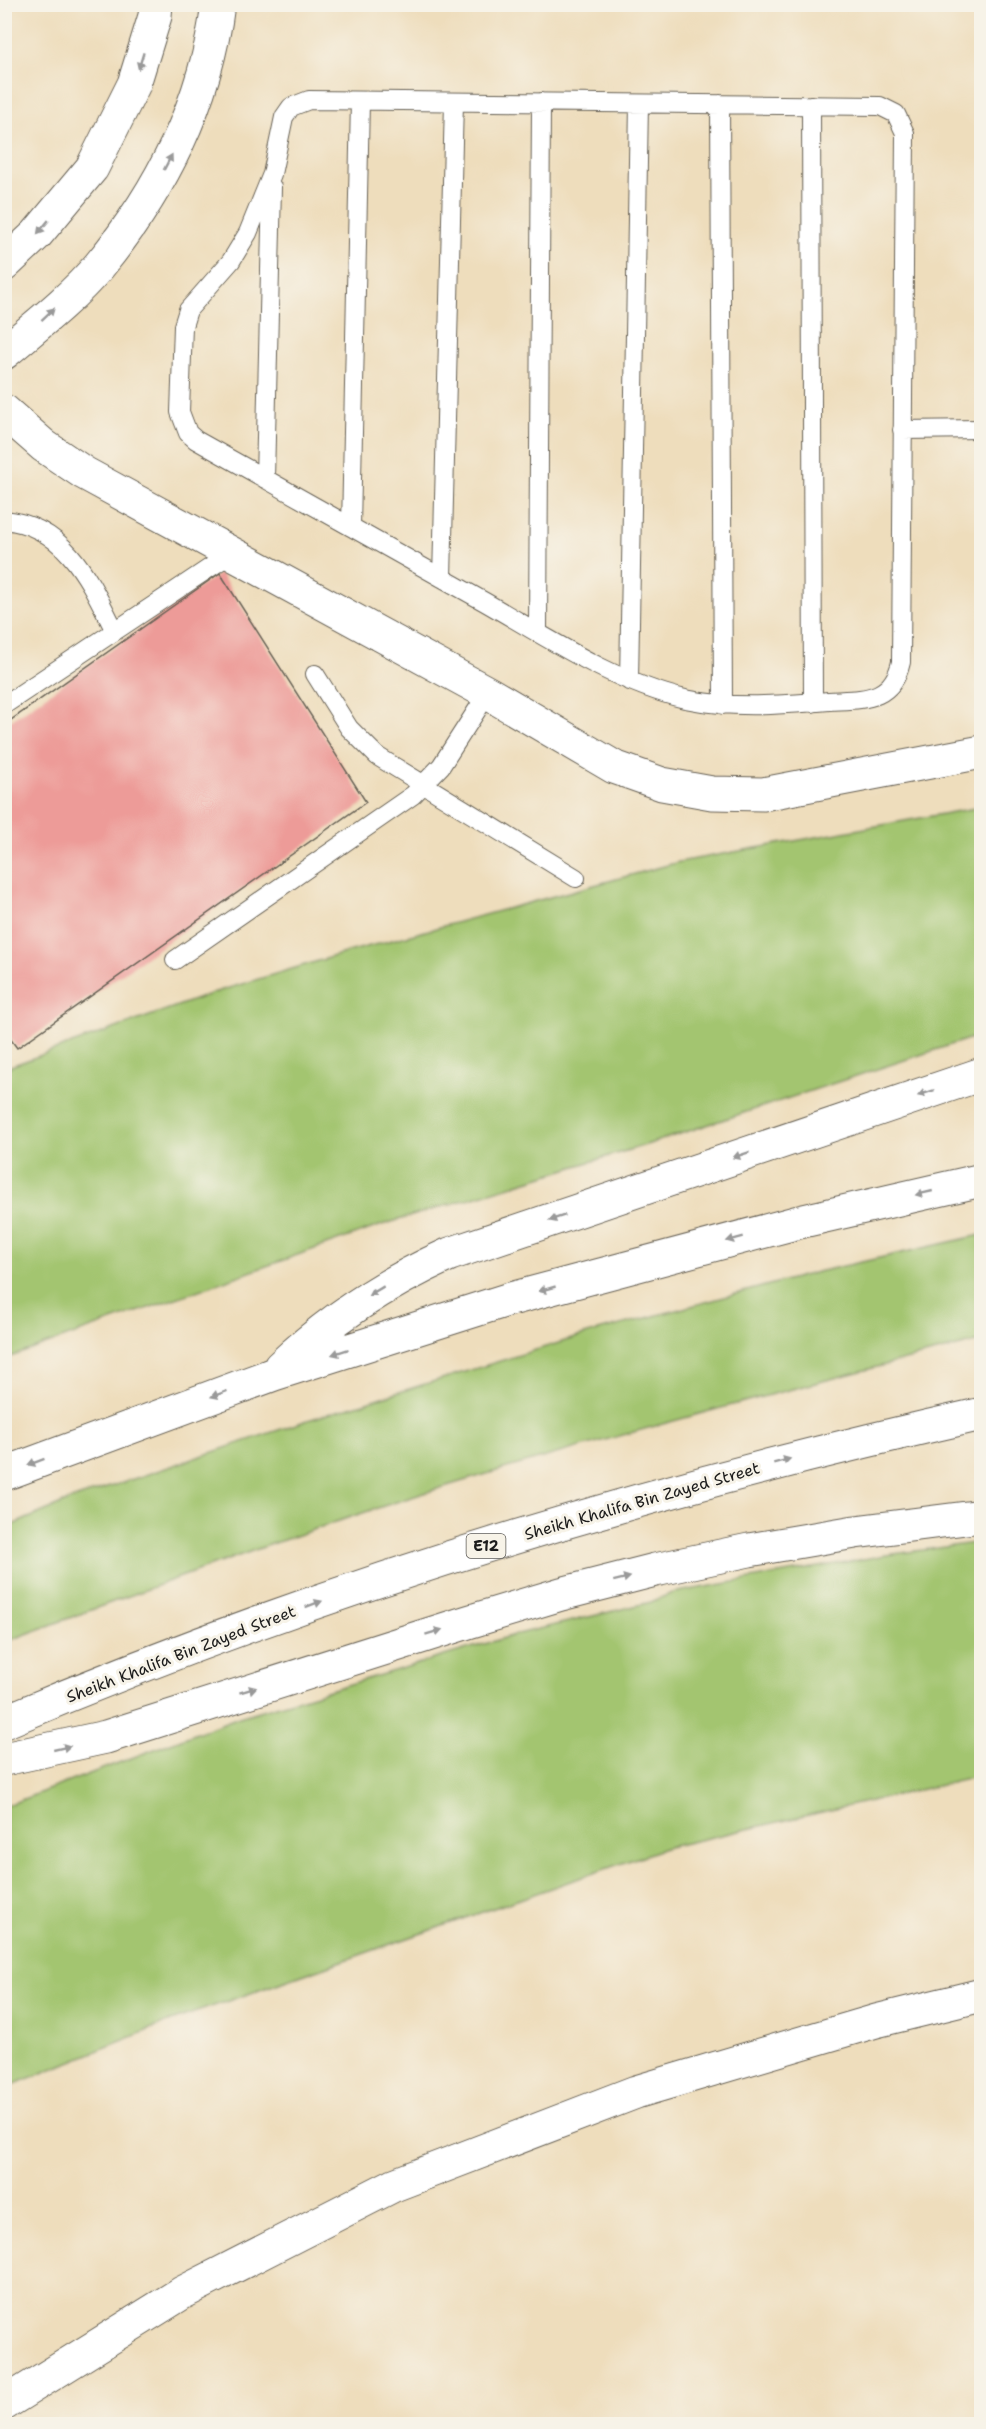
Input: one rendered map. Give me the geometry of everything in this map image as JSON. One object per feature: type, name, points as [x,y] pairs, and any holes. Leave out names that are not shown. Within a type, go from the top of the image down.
[{"type":"main road","points":[[4,265],[36,235],[92,168],[134,84],[155,16],[156,4]]},
{"type":"main road","points":[[4,353],[97,268],[147,203],[185,131],[202,79],[218,4]]},
{"type":"main road","points":[[4,411],[44,446],[84,473],[488,693],[614,767],[662,784],[712,793],[763,794],[981,752]]},
{"type":"main road","points":[[274,1374],[312,1337],[372,1293],[450,1254],[981,1074]]},
{"type":"main road","points":[[4,1474],[274,1374],[389,1336],[626,1267],[800,1222],[981,1180]]},
{"type":"main road","name":"Sheikh Khalifa Bin Zayed Street","points":[[4,1722],[188,1649],[492,1544],[800,1456],[981,1414]]},
{"type":"main road","points":[[4,1759],[106,1737],[468,1622],[644,1573],[749,1550],[855,1532],[981,1516]]},
{"type":"main road","points":[[4,2404],[182,2293],[394,2185],[636,2092],[876,2021],[981,1995]]},
{"type":"lane","points":[[266,479],[272,174],[280,129],[291,107],[309,100],[880,106],[896,114],[902,123],[905,145],[899,672],[889,688],[867,699],[773,706],[723,705],[685,699],[629,681],[195,440],[188,432],[180,412],[183,326],[188,310],[231,261],[248,233],[272,174]]},
{"type":"lane","points":[[351,527],[360,101]]},
{"type":"lane","points":[[442,578],[454,102]]},
{"type":"lane","points":[[538,632],[541,102]]},
{"type":"lane","points":[[629,681],[639,104]]},
{"type":"lane","points":[[720,104],[723,705]]},
{"type":"lane","points":[[811,105],[813,703]]},
{"type":"lane","points":[[902,430],[981,429]]},
{"type":"lane","points":[[4,520],[32,527],[63,546],[84,571],[115,631]]},
{"type":"lane","points":[[4,705],[232,553]]},
{"type":"lane","points":[[315,674],[350,728],[377,756],[576,878]]},
{"type":"lane","points":[[176,960],[423,786],[441,766],[488,693]]},
{"type":"green space","points":[[981,807],[981,1035],[649,1144],[385,1224],[5,1359],[5,1068],[219,991],[348,952],[679,862]]},
{"type":"green space","points":[[981,1235],[981,1341],[597,1442],[411,1497],[294,1536],[5,1642],[5,1528],[71,1500],[308,1420],[591,1333],[817,1272]]},
{"type":"green space","points":[[981,1542],[981,1776],[668,1847],[171,2021],[5,2088],[5,1806],[239,1717],[518,1634],[651,1602],[672,1593],[886,1555]]},
{"type":"building","points":[[220,573],[366,802],[17,1048],[4,1030],[4,725]]}]
